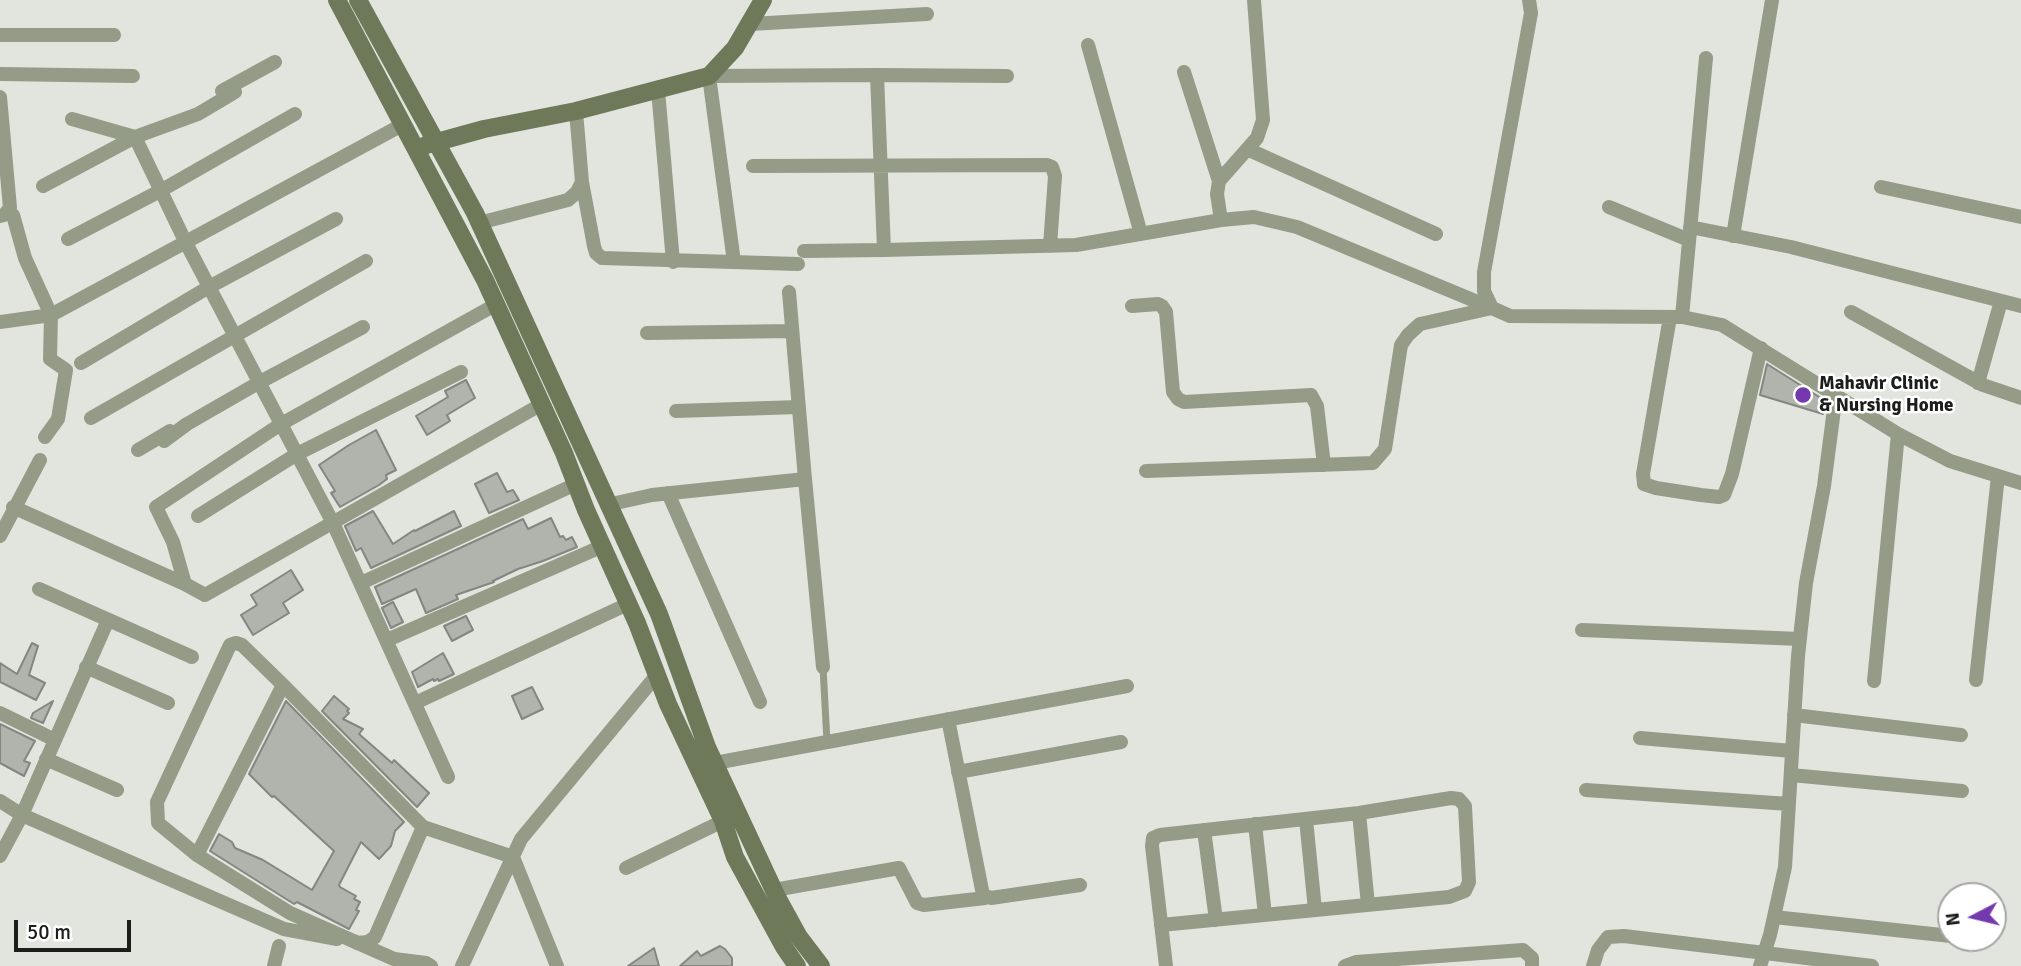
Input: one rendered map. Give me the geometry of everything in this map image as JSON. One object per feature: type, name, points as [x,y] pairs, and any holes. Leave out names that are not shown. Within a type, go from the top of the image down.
[{"type":"main road","points":[[337,0],[485,280],[542,404],[656,676],[723,821],[735,857],[797,966]]},
{"type":"main road","points":[[414,148],[484,129],[576,111],[709,76],[735,48],[763,0]]},
{"type":"main road","points":[[360,1],[479,223],[659,614],[715,763],[774,890],[799,937],[821,966]]},
{"type":"street","points":[[1219,181],[1257,138],[1263,120],[1254,0]]},
{"type":"street","points":[[1492,309],[1484,291],[1484,272],[1531,13],[1530,0]]},
{"type":"street","points":[[1733,236],[1772,0]]},
{"type":"street","points":[[750,24],[927,14]]},
{"type":"street","points":[[0,35],[114,35]]},
{"type":"street","points":[[1088,45],[1141,234]]},
{"type":"street","points":[[1706,58],[1689,234],[1676,317],[1643,474],[1644,484],[1701,495],[1724,495],[1732,474],[1761,348]]},
{"type":"street","points":[[43,186],[275,62]]},
{"type":"street","points":[[1184,72],[1219,181],[1217,194],[1220,220]]},
{"type":"street","points":[[0,74],[133,76]]},
{"type":"street","points":[[877,75],[884,250]]},
{"type":"street","points":[[734,262],[709,76],[1007,76]]},
{"type":"street","points":[[658,90],[673,262]]},
{"type":"street","points":[[72,119],[135,137],[198,114],[234,92]]},
{"type":"street","points":[[0,97],[4,186],[10,208],[4,215],[51,315],[50,359],[66,370],[58,419],[45,437]]},
{"type":"street","points":[[576,111],[582,182],[596,253],[602,258],[734,262],[884,250],[1076,245],[1220,220],[1254,217],[1297,227],[1510,316],[1676,317],[1722,325],[1898,434],[1950,461],[2021,483]]},
{"type":"street","points":[[68,239],[160,191],[295,114]]},
{"type":"street","points":[[0,322],[51,315],[401,125]]},
{"type":"street","points":[[135,137],[185,241],[334,523],[449,777]]},
{"type":"street","points":[[1247,149],[1436,234]]},
{"type":"street","points":[[753,166],[881,168],[1047,165],[1052,167],[1055,176],[1050,246]]},
{"type":"street","points":[[479,223],[568,200],[577,192],[582,182]]},
{"type":"street","points":[[1881,187],[2021,218]]},
{"type":"street","points":[[1609,207],[1689,234],[1733,236],[1791,247],[2021,306]]},
{"type":"street","points":[[81,363],[209,287],[336,219]]},
{"type":"street","points":[[91,418],[366,261]]},
{"type":"street","points":[[789,292],[823,667]]},
{"type":"street","points":[[1978,383],[2001,301]]},
{"type":"street","points":[[1132,306],[1158,304],[1166,312],[1173,392],[1178,400],[1184,402],[1311,395],[1317,406],[1324,465]]},
{"type":"street","points":[[185,584],[173,542],[156,507],[281,424],[495,305]]},
{"type":"street","points":[[1146,471],[1373,463],[1385,449],[1401,345],[1408,335],[1420,324],[1492,309]]},
{"type":"street","points":[[1851,312],[1978,383],[2021,398]]},
{"type":"street","points":[[138,450],[259,380],[363,327]]},
{"type":"street","points":[[647,333],[792,331]]},
{"type":"street","points":[[198,516],[297,454],[461,372]]},
{"type":"street","points":[[164,441],[259,380]]},
{"type":"street","points":[[1762,960],[1785,866],[1794,715],[1806,583],[1826,474],[1836,394]]},
{"type":"street","points":[[13,507],[205,595],[542,404]]},
{"type":"street","points":[[676,411],[799,407]]},
{"type":"street","points":[[1874,681],[1898,434]]},
{"type":"street","points":[[0,536],[40,460]]},
{"type":"street","points":[[1976,680],[1998,476]]},
{"type":"street","points":[[607,505],[668,493],[804,479]]},
{"type":"street","points":[[361,583],[576,484]]},
{"type":"street","points":[[668,493],[760,702]]},
{"type":"street","points":[[387,640],[603,546]]},
{"type":"street","points":[[39,589],[192,657]]},
{"type":"street","points":[[415,703],[628,604]]},
{"type":"street","points":[[0,856],[22,815],[108,620]]},
{"type":"street","points":[[1582,630],[1800,639]]},
{"type":"street","points":[[431,966],[394,959],[290,913],[197,855],[158,823],[157,803],[230,645],[242,645],[423,827],[513,857],[557,966]]},
{"type":"street","points":[[86,667],[167,703]]},
{"type":"street","points":[[462,966],[521,839],[656,676]]},
{"type":"street","points":[[197,855],[283,685]]},
{"type":"street","points":[[715,763],[1127,686]]},
{"type":"street","points":[[0,713],[55,740]]},
{"type":"street","points":[[1794,715],[1961,735]]},
{"type":"street","points":[[948,719],[980,891],[985,898]]},
{"type":"street","points":[[1640,738],[1792,751]]},
{"type":"street","points":[[958,772],[1121,742]]},
{"type":"street","points":[[46,759],[117,790]]},
{"type":"street","points":[[1791,775],[1962,791]]},
{"type":"street","points":[[1586,790],[1789,804]]},
{"type":"street","points":[[1161,925],[1449,897],[1465,891],[1469,882],[1465,806],[1459,799],[1451,798],[1359,813],[1160,835],[1153,838],[1161,925],[1166,966]]},
{"type":"street","points":[[0,801],[22,815],[284,929],[360,944],[375,937],[423,827]]},
{"type":"street","points":[[1359,813],[1368,905]]},
{"type":"street","points":[[1306,819],[1315,910]]},
{"type":"street","points":[[626,869],[723,821]]},
{"type":"street","points":[[1255,824],[1265,915]]},
{"type":"street","points":[[1204,830],[1216,920]]},
{"type":"street","points":[[774,890],[899,868],[918,903],[924,905],[1080,885]]},
{"type":"street","points":[[1774,916],[1937,934]]},
{"type":"street","points":[[1593,966],[1598,950],[1608,937],[1624,936],[1762,960],[1872,966]]},
{"type":"street","points":[[274,966],[279,946]]},
{"type":"street","points":[[1345,966],[1356,962],[1471,960],[1523,950],[1532,958],[1532,966]]},
{"type":"lane","points":[[823,667],[827,742]]},
{"type":"building","points":[[1767,364],[1824,400],[1823,414],[1760,395]]},
{"type":"building","points":[[466,380],[475,398],[447,415],[450,421],[427,435],[416,416],[448,397],[445,391]]},
{"type":"building","points":[[376,430],[396,470],[386,475],[387,479],[379,485],[340,507],[331,493],[335,491],[319,465]]},
{"type":"building","points":[[497,473],[507,492],[513,490],[519,500],[489,513],[475,484]]},
{"type":"building","points":[[373,511],[393,544],[414,530],[454,511],[461,526],[371,568],[361,548],[356,551],[345,526]]},
{"type":"building","points":[[551,518],[560,537],[563,536],[566,540],[572,537],[577,547],[456,595],[458,599],[426,613],[416,589],[382,604],[375,587],[523,519],[528,529]]},
{"type":"building","points":[[291,570],[303,590],[283,603],[289,613],[253,635],[241,615],[257,605],[251,595]]},
{"type":"building","points":[[393,602],[403,622],[391,628],[382,608]]},
{"type":"building","points":[[466,616],[473,630],[452,641],[444,626]]},
{"type":"building","points":[[32,643],[38,646],[29,675],[45,683],[36,700],[0,682],[0,663],[17,674]]},
{"type":"building","points":[[443,653],[454,674],[439,681],[433,679],[418,687],[412,672]]},
{"type":"building","points":[[532,687],[543,709],[522,719],[512,696]]},
{"type":"building","points":[[334,696],[349,709],[343,719],[363,729],[359,734],[392,763],[394,760],[429,793],[417,807],[322,711]]},
{"type":"building","points":[[53,701],[43,723],[31,718],[33,713]]},
{"type":"building","points":[[286,701],[404,822],[395,831],[391,846],[379,859],[361,842],[339,885],[356,896],[354,899],[360,902],[356,910],[359,911],[349,929],[297,902],[294,904],[210,851],[219,834],[232,842],[235,848],[263,860],[312,890],[334,851],[249,774]]},
{"type":"building","points":[[0,724],[35,741],[24,761],[30,763],[24,776],[0,763]]},
{"type":"building","points":[[720,946],[732,958],[732,966],[680,966],[697,951],[701,956]]},
{"type":"building","points":[[654,948],[659,966],[628,966]]},
{"type":"place","name":"Mahavir Clinic & Nursing Home","points":[[1803,395]]}]
